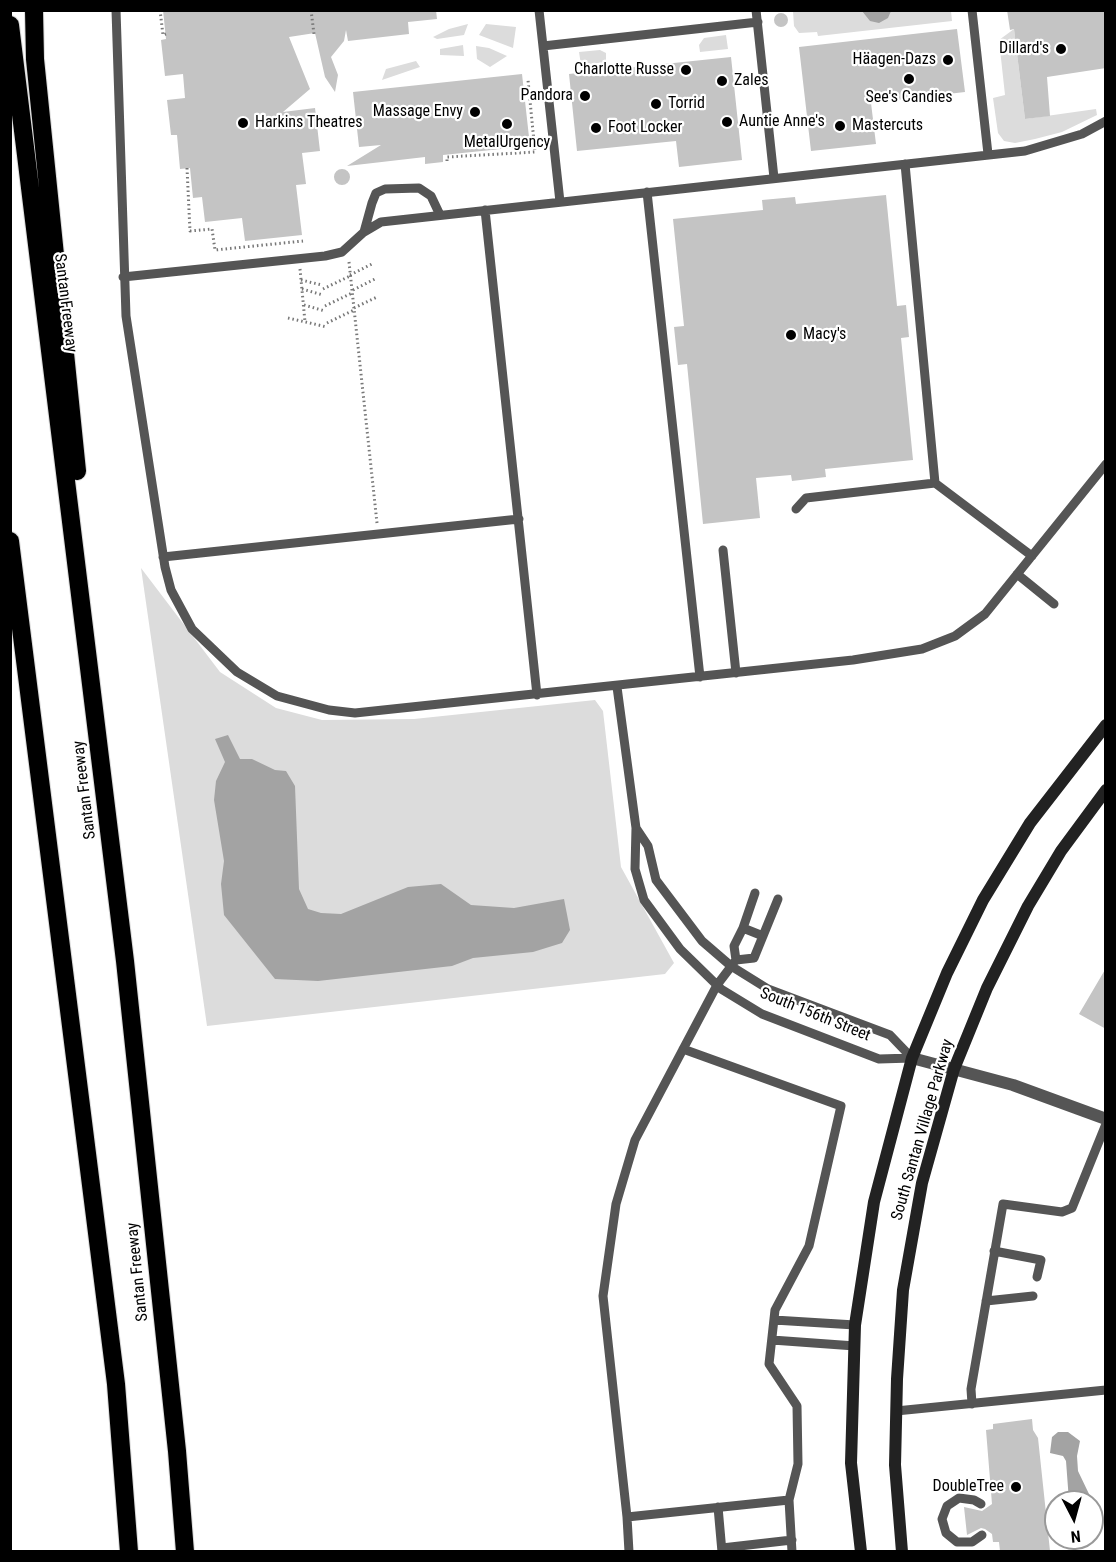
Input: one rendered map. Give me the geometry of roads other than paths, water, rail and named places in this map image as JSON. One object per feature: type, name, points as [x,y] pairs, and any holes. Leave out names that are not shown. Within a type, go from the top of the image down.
[{"type":"highway","points":[[34,10],[35,59],[73,408],[92,679]]},
{"type":"highway","name":"Santan Freeway","points":[[10,25],[92,679],[175,1428],[185,1551]]},
{"type":"highway","points":[[10,541],[116,1384],[129,1551]]},
{"type":"main road","name":"South Santan Village Parkway","points":[[861,1551],[851,1463],[851,1387],[855,1325],[874,1202],[912,1058],[947,973],[982,900],[1030,823],[1106,725]]},
{"type":"main road","name":"South Santan Village Parkway","points":[[902,1551],[895,1465],[903,1290],[912,1227],[954,1069],[987,988],[1028,906],[1061,851],[1106,790]]},
{"type":"street","name":"South 156th Street","points":[[912,1058],[1050,1097],[1106,1119]]},
{"type":"lane","points":[[116,10],[126,316],[163,558],[171,590],[192,629],[209,648],[237,672],[276,696],[329,710],[355,713],[617,687],[898,655],[939,644],[956,636],[985,614],[1106,464]]},
{"type":"lane","points":[[539,10],[560,202]]},
{"type":"lane","points":[[756,10],[774,178]]},
{"type":"lane","points":[[972,10],[988,154]]},
{"type":"lane","points":[[543,46],[758,22]]},
{"type":"lane","points":[[123,278],[325,256],[342,252],[364,232],[381,222],[905,164],[1056,144],[1106,121]]},
{"type":"lane","points":[[905,164],[935,483]]},
{"type":"lane","points":[[364,232],[376,193],[385,189],[419,188],[431,196],[440,215]]},
{"type":"lane","points":[[647,192],[700,677]]},
{"type":"lane","points":[[485,210],[537,695]]},
{"type":"lane","points":[[796,509],[806,498],[935,483],[1032,556]]},
{"type":"lane","points":[[163,558],[519,519]]},
{"type":"lane","points":[[723,550],[736,673]]},
{"type":"lane","points":[[1017,574],[1054,604]]},
{"type":"lane","name":"South 156th Street","points":[[617,687],[636,828],[634,869],[644,900],[680,949],[717,985],[762,1014],[879,1059],[912,1058]]},
{"type":"lane","name":"South 156th Street","points":[[636,828],[648,846],[656,879],[702,941],[768,989],[890,1035],[912,1058]]},
{"type":"lane","points":[[630,1551],[603,1296],[616,1204],[636,1140],[717,985],[733,963],[734,946],[744,928],[754,893]]},
{"type":"lane","points":[[733,963],[754,958],[778,900]]},
{"type":"lane","points":[[744,928],[763,936]]},
{"type":"lane","points":[[683,1049],[842,1106],[809,1246],[775,1310],[769,1364],[796,1406],[798,1464],[789,1500],[792,1551]]},
{"type":"lane","points":[[972,1404],[971,1389],[1003,1204],[1062,1212],[1072,1208],[1106,1124]]},
{"type":"lane","points":[[994,1251],[1041,1260],[1037,1277]]},
{"type":"lane","points":[[986,1301],[1033,1296]]},
{"type":"lane","points":[[774,1320],[855,1325]]},
{"type":"lane","points":[[772,1340],[855,1346]]},
{"type":"lane","points":[[896,1411],[1106,1390]]},
{"type":"lane","points":[[981,1504],[974,1500],[959,1498],[947,1506],[942,1519],[946,1533],[957,1542],[972,1542],[982,1534]]},
{"type":"lane","points":[[627,1516],[789,1500]]},
{"type":"lane","points":[[718,1507],[722,1550],[792,1540]]},
{"type":"place","name":"Dillard's","points":[[1061,49]]},
{"type":"place","name":"Häagen-Dazs","points":[[948,60]]},
{"type":"place","name":"Charlotte Russe","points":[[686,70]]},
{"type":"place","name":"See's Candies","points":[[909,79]]},
{"type":"place","name":"Zales","points":[[722,81]]},
{"type":"place","name":"Pandora","points":[[585,96]]},
{"type":"place","name":"Torrid","points":[[656,104]]},
{"type":"place","name":"Massage Envy","points":[[475,112]]},
{"type":"place","name":"Auntie Anne's","points":[[727,122]]},
{"type":"place","name":"Harkins Theatres","points":[[243,123]]},
{"type":"place","name":"MetalUrgency","points":[[507,124]]},
{"type":"place","name":"Mastercuts","points":[[840,126]]},
{"type":"place","name":"Foot Locker","points":[[596,128]]},
{"type":"place","name":"Macy's","points":[[791,335]]},
{"type":"place","name":"DoubleTree","points":[[1016,1487]]}]
